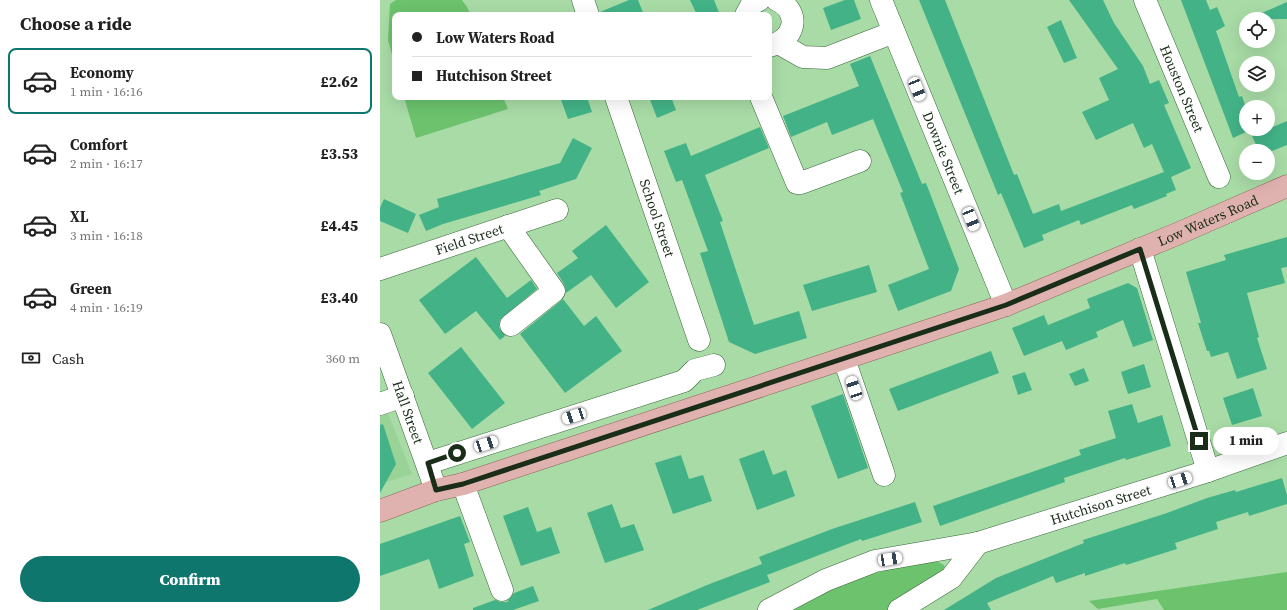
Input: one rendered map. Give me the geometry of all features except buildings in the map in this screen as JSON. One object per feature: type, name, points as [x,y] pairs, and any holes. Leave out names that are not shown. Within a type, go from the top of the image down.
[{"type":"main road","name":"Low Waters Road","points":[[380,511],[436,490],[463,484],[1006,305],[1287,186]]},
{"type":"street","points":[[583,0],[587,12]]},
{"type":"street","points":[[748,12],[752,4],[759,0]]},
{"type":"street","points":[[777,0],[784,3],[791,12],[792,24],[788,35],[775,45],[803,57],[827,58],[894,32]]},
{"type":"street","name":"Downie Street","points":[[881,0],[1006,305]]},
{"type":"street","name":"Houston Street","points":[[1145,0],[1219,177]]},
{"type":"street","name":"School Street","points":[[617,100],[699,340]]},
{"type":"street","points":[[762,100],[797,183],[801,183],[860,161]]},
{"type":"street","name":"Field Street","points":[[380,269],[557,210]]},
{"type":"street","points":[[508,226],[554,291],[510,325]]},
{"type":"street","points":[[1140,249],[1208,470]]},
{"type":"street","name":"Hall Street","points":[[380,334],[428,463],[436,490]]},
{"type":"street","points":[[844,359],[884,475]]},
{"type":"street","points":[[428,463],[684,380],[695,370],[714,365]]},
{"type":"street","points":[[380,404],[403,396]]},
{"type":"street","name":"Hutchison Street","points":[[769,610],[826,580],[875,561],[978,544],[1287,443]]},
{"type":"street","points":[[463,484],[502,590]]},
{"type":"street","points":[[899,610],[951,578],[978,544]]},
{"type":"shaded area","points":[[396,0],[462,0],[470,12],[392,12],[392,55],[388,40],[390,4]]},
{"type":"shaded area","points":[[405,100],[504,100],[508,109],[416,138]]},
{"type":"shaded area","points":[[380,393],[412,474],[380,484]]},
{"type":"shaded area","points":[[931,561],[944,565],[945,571],[941,576],[887,610],[790,610],[833,585],[891,569]]},
{"type":"shaded area","points":[[1287,572],[1287,610],[1164,610],[1157,599],[1098,609],[1089,601]]},
{"type":"route","points":[[457,453],[428,463],[436,490],[463,484],[1006,305],[1140,249],[1199,441]]}]
